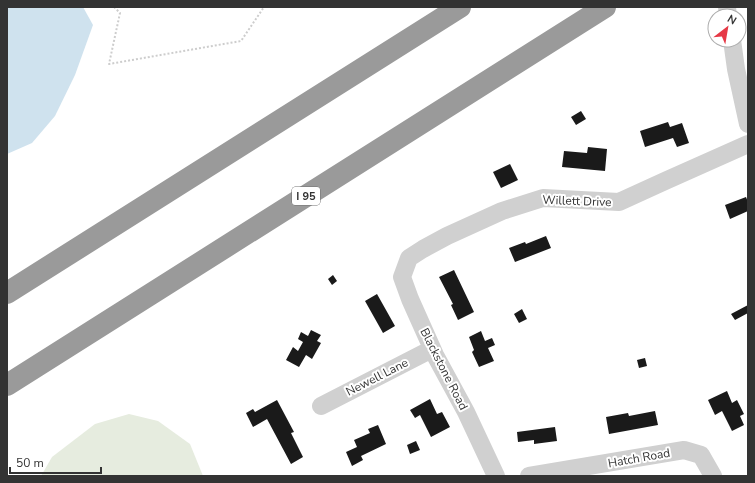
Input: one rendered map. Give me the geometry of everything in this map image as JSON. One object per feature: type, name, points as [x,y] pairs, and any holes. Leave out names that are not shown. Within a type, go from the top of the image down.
[{"type":"highway","points":[[7,293],[460,7]]},
{"type":"highway","name":"I 95","points":[[7,385],[604,7]]},
{"type":"street","points":[[733,48],[748,124]]},
{"type":"street","name":"Willett Drive","points":[[408,260],[422,249],[502,211],[543,198],[619,202],[748,144]]},
{"type":"street","name":"Blackstone Road","points":[[408,260],[402,277],[410,299],[432,349],[466,412],[496,476]]},
{"type":"street","name":"Newell Lane","points":[[321,406],[432,349]]},
{"type":"street","name":"Hatch Road","points":[[529,476],[684,450],[701,455],[713,476]]},
{"type":"path","points":[[114,7],[120,13],[109,64],[241,40],[264,7]]},
{"type":"shaded area","points":[[129,414],[158,421],[190,444],[203,476],[41,476],[52,457],[95,424]]},
{"type":"water","points":[[7,7],[83,7],[93,25],[75,75],[55,116],[32,143],[7,154]]},
{"type":"building","points":[[581,111],[586,119],[576,125],[571,117]]},
{"type":"building","points":[[668,122],[670,127],[682,123],[689,143],[677,147],[673,138],[645,147],[640,131]]},
{"type":"building","points":[[588,147],[607,149],[605,171],[562,167],[564,151],[587,153]]},
{"type":"building","points":[[510,164],[518,180],[501,188],[493,172]]},
{"type":"building","points":[[746,197],[748,202],[748,211],[730,219],[725,205]]},
{"type":"building","points":[[546,236],[551,248],[515,262],[509,248],[525,242],[526,244]]},
{"type":"building","points":[[454,270],[474,312],[458,320],[451,305],[453,304],[439,277]]},
{"type":"building","points":[[333,275],[337,281],[332,285],[328,279]]},
{"type":"building","points":[[377,294],[395,326],[383,333],[365,301]]},
{"type":"building","points":[[748,305],[748,313],[735,320],[731,314]]},
{"type":"building","points":[[522,309],[527,319],[519,323],[514,314]]},
{"type":"building","points":[[311,330],[321,335],[317,341],[321,343],[312,359],[306,355],[299,367],[286,360],[293,347],[298,351],[303,342],[298,339],[301,332],[308,336]]},
{"type":"building","points":[[481,331],[485,341],[492,338],[495,345],[488,348],[494,361],[479,367],[472,352],[474,350],[469,337]]},
{"type":"building","points":[[645,358],[647,366],[639,368],[637,360]]},
{"type":"building","points":[[727,391],[732,403],[737,400],[744,414],[740,416],[744,425],[732,431],[722,411],[715,415],[708,400]]},
{"type":"building","points":[[430,399],[437,414],[442,412],[450,427],[431,437],[420,415],[415,418],[410,410]]},
{"type":"building","points":[[277,400],[294,432],[291,433],[303,457],[291,464],[267,419],[253,427],[246,413],[253,409],[255,412]]},
{"type":"building","points":[[655,411],[658,425],[609,434],[606,417],[628,413],[629,416]]},
{"type":"building","points":[[378,425],[386,444],[361,456],[363,460],[352,466],[346,452],[357,447],[354,440],[370,433],[368,429]]},
{"type":"building","points":[[555,427],[557,441],[534,444],[534,440],[518,442],[517,432]]},
{"type":"building","points":[[416,441],[420,450],[410,454],[407,445]]}]
